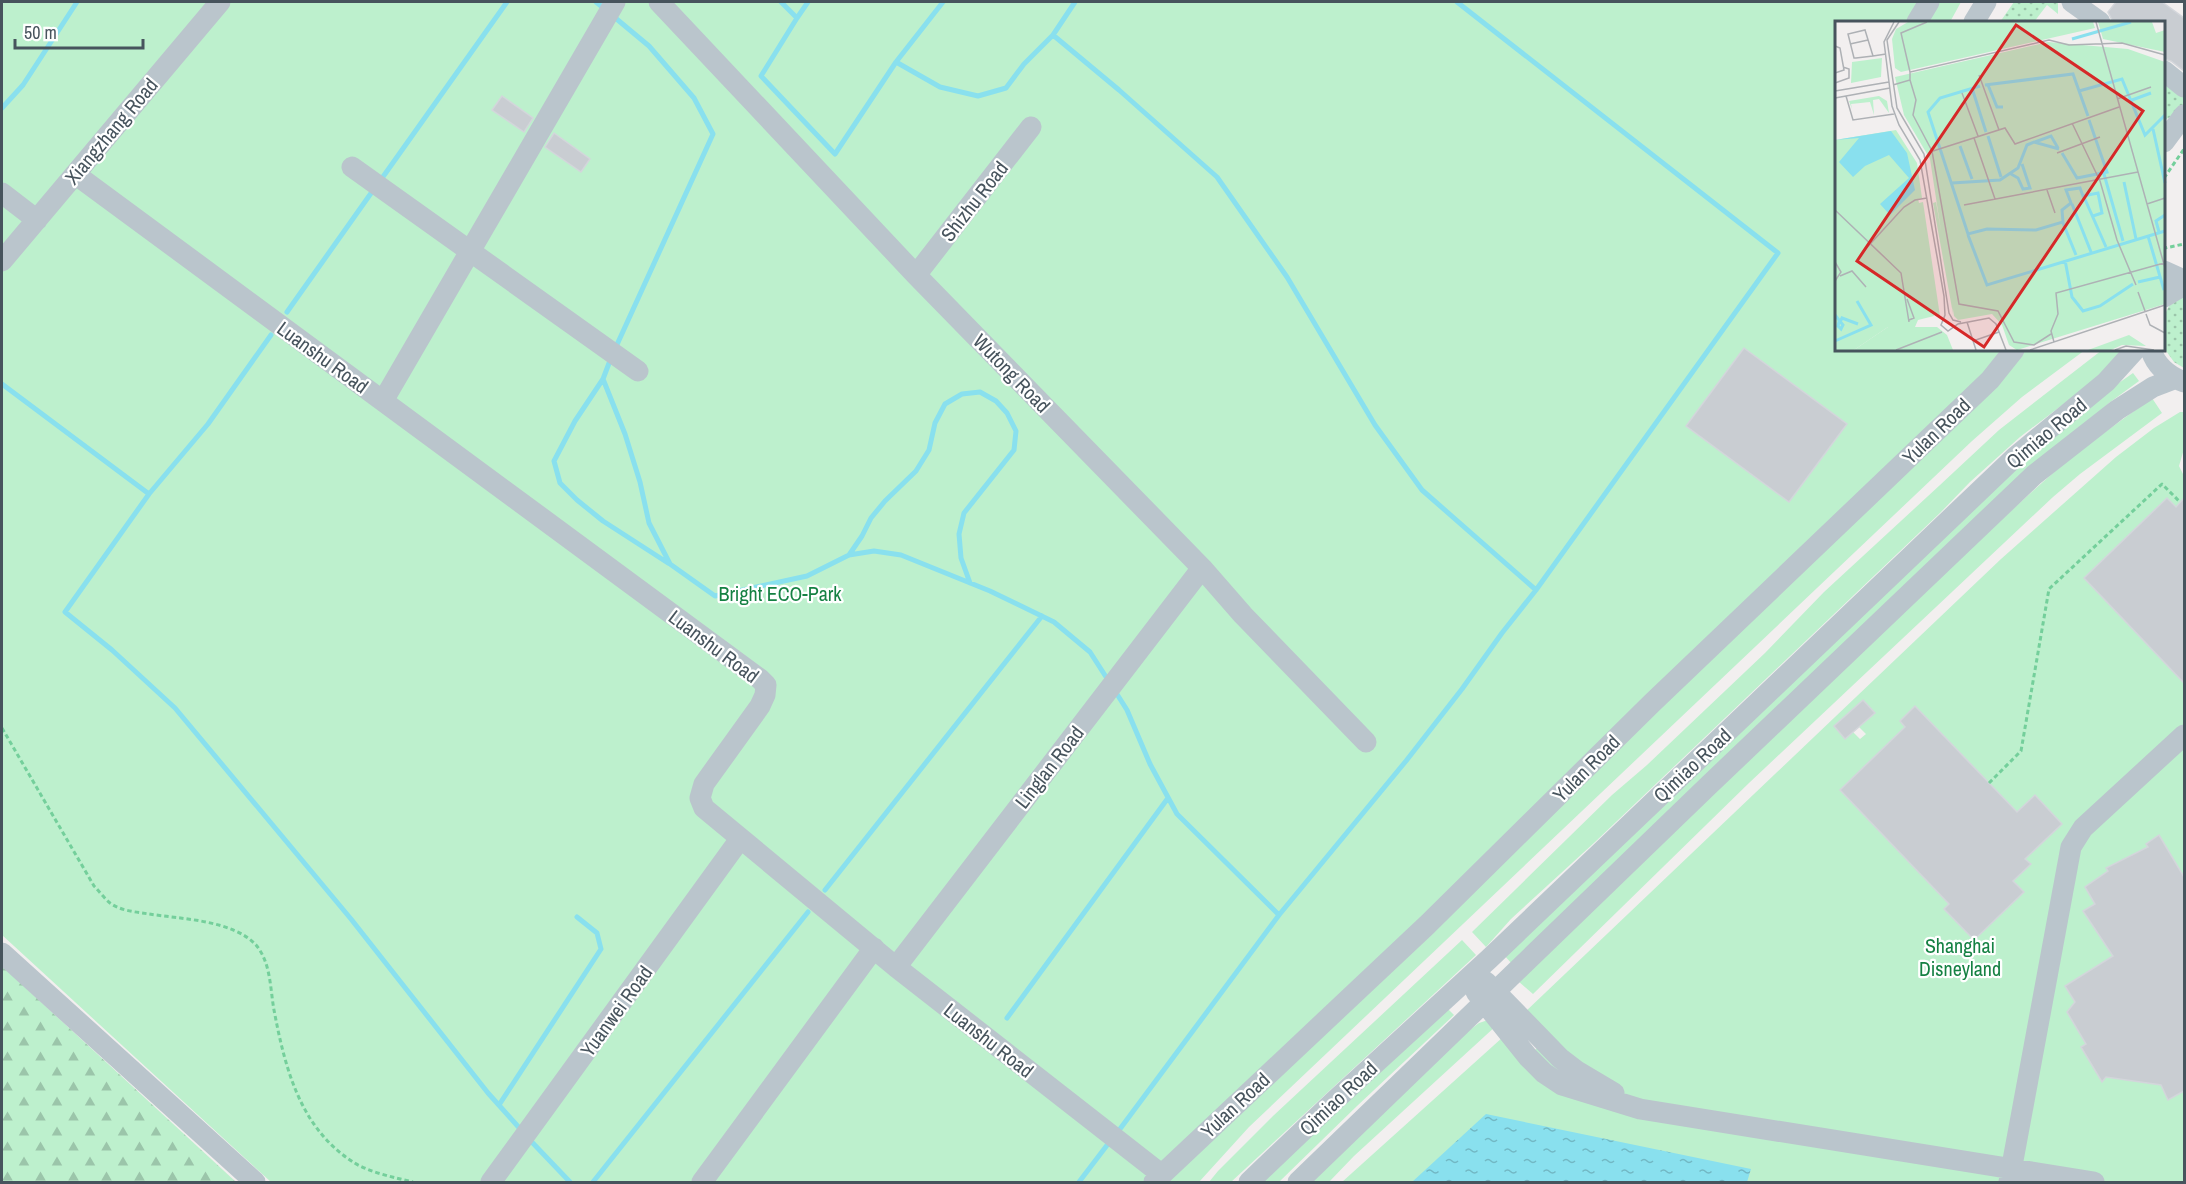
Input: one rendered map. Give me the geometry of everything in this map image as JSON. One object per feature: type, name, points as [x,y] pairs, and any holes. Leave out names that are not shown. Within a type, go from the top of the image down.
[{"type":"street","name":"Xiangzhang Road","points":[[2,261],[220,2]]},
{"type":"street","name":"Wutong Road","points":[[659,2],[916,275],[1202,568],[1243,615],[1366,742]]},
{"type":"street","points":[[1918,21],[1929,2]]},
{"type":"street","points":[[1975,21],[1986,2]]},
{"type":"street","points":[[1991,21],[2002,2]]},
{"type":"street","points":[[2072,2],[2099,21]]},
{"type":"street","points":[[383,401],[611,9]]},
{"type":"street","points":[[2165,73],[2184,87]]},
{"type":"street","points":[[2165,139],[2184,115]]},
{"type":"street","name":"Shizhu Road","points":[[916,275],[1031,127]]},
{"type":"street","points":[[352,167],[638,371]]},
{"type":"street","name":"Luanshu Road","points":[[75,174],[766,685],[760,706],[704,784],[700,798],[704,808],[1157,1178]]},
{"type":"street","points":[[2,193],[37,220]]},
{"type":"street","points":[[2165,272],[2184,280]]},
{"type":"street","points":[[2165,295],[2184,285]]},
{"type":"street","name":"Yulan Road","points":[[1157,1178],[1426,925],[1644,711],[1982,388],[2013,351]]},
{"type":"street","name":"Qimiao Road","points":[[1249,1182],[1471,976],[2015,457],[2106,382],[2134,351]]},
{"type":"street","points":[[2152,351],[2161,368],[2179,380]]},
{"type":"street","name":"Qimiao Road","points":[[1298,1182],[2034,475],[2117,410],[2147,390],[2179,380]]},
{"type":"street","name":"Linglan Road","points":[[896,967],[1202,568]]},
{"type":"street","points":[[2010,1176],[2071,847],[2083,828],[2184,735]]},
{"type":"street","name":"Yuanwei Road","points":[[491,1182],[740,838]]},
{"type":"street","points":[[702,1182],[874,948]]},
{"type":"street","points":[[2,953],[255,1182]]},
{"type":"street","points":[[1471,976],[1490,996],[1544,1073],[1562,1085],[1640,1109],[2010,1176],[2094,1182]]},
{"type":"path","points":[[2165,175],[2184,149]]},
{"type":"path","points":[[2165,248],[2184,244]]},
{"type":"path","points":[[1989,783],[2021,751],[2049,589],[2162,484],[2180,502]]},
{"type":"path","points":[[2,728],[94,886],[111,903],[129,911],[215,924],[241,933],[255,945],[266,960],[286,1066],[297,1097],[313,1124],[333,1146],[355,1164],[413,1182]]},
{"type":"green space","name":"Bright ECO-Park","points":[[2,2],[1961,2],[1951,21],[1835,21],[1835,351],[2084,351],[2022,397],[1972,441],[1249,1127],[1199,1182],[271,1182],[2,935]]},
{"type":"green space","points":[[2014,2],[2058,2],[2058,14],[2047,5],[2035,21],[2001,21]]},
{"type":"green space","points":[[2165,82],[2183,97],[2184,105],[2165,120]]},
{"type":"green space","points":[[2184,296],[2184,368],[2174,362],[2165,349],[2165,314],[2169,306]]},
{"type":"green space","points":[[2101,351],[2119,351],[2124,358],[2020,437],[1970,482],[1595,842],[1511,919],[1486,947],[1472,932],[1612,795],[1647,765],[1765,653],[1824,592],[1999,430]]},
{"type":"green space","points":[[2133,373],[2139,381],[2109,403],[1512,964],[1504,955],[1977,504],[2099,397]]},
{"type":"green space","points":[[2152,398],[2162,413],[2053,497],[1749,783],[1533,994],[1518,981],[2014,508],[2072,456]]},
{"type":"green space","name":"Shanghai Disneyland","points":[[2180,412],[2184,412],[2184,449],[2179,466],[2184,476],[2184,1182],[1342,1182],[1503,1037],[1523,1062],[1549,1036],[1524,1013],[2001,559],[2116,457],[2154,428]],"holes":[[[1863,700],[1859,727],[1866,734],[1860,739],[1853,732],[1845,739],[1834,726]]]},
{"type":"green space","points":[[1462,940],[1476,955],[1231,1182],[1209,1182],[1273,1116]]},
{"type":"green space","points":[[2,966],[236,1182],[2,1182]]},
{"type":"green space","points":[[1446,1007],[1454,1015],[1279,1182],[1261,1182]]},
{"type":"green space","points":[[1488,1020],[1497,1025],[1354,1156],[1329,1182],[1302,1182],[1459,1038],[1479,1023]]},
{"type":"water","points":[[1486,1114],[1751,1169],[1747,1182],[1412,1182]]},
{"type":"building","points":[[2116,2],[2162,2],[2184,18],[2184,71],[2171,61],[2165,60],[2165,21],[2112,21],[2108,12]]},
{"type":"building","points":[[502,96],[533,118],[524,132],[492,110]]},
{"type":"building","points":[[554,133],[590,159],[581,172],[545,147]]},
{"type":"building","points":[[1744,348],[1847,424],[1789,502],[1686,426]]},
{"type":"building","points":[[2167,498],[2176,507],[2184,498],[2184,683],[2084,578]]},
{"type":"building","points":[[1863,700],[1875,713],[1845,739],[1834,726]]},
{"type":"building","points":[[1915,706],[2017,812],[2035,795],[2062,824],[2025,859],[2031,864],[2013,881],[2024,892],[1974,940],[1944,909],[1949,904],[1840,790],[1905,727],[1900,721]]},
{"type":"building","points":[[2159,835],[2184,877],[2184,1091],[2168,1100],[2161,1085],[2106,1077],[2102,1082],[2081,1047],[2086,1044],[2067,1012],[2075,1002],[2065,986],[2113,956],[2083,911],[2095,904],[2085,887],[2108,871],[2106,868],[2148,847],[2146,844]]},
{"type":"waterway","points":[[2,108],[23,85],[77,2]]},
{"type":"waterway","points":[[380,181],[507,2]]},
{"type":"waterway","points":[[596,2],[606,10]]},
{"type":"waterway","points":[[781,2],[797,18],[761,76],[835,154],[896,62],[940,87],[978,96],[1006,88],[1024,64],[1053,35],[1217,177],[1287,277],[1375,425],[1422,490],[1536,590],[1406,761],[1279,915],[1117,1133]]},
{"type":"waterway","points":[[797,18],[808,2]]},
{"type":"waterway","points":[[896,62],[943,2]]},
{"type":"waterway","points":[[1053,35],[1075,2]]},
{"type":"waterway","points":[[1457,2],[1778,253],[1536,590]]},
{"type":"waterway","points":[[613,16],[649,46],[694,98],[713,134],[615,349]]},
{"type":"waterway","points":[[287,312],[374,189]]},
{"type":"waterway","points":[[271,335],[208,424],[149,494],[65,612],[112,650],[175,708],[351,919],[488,1093],[522,1131]]},
{"type":"waterway","points":[[611,358],[603,379],[625,434],[640,482],[649,523],[670,564],[715,596],[807,576],[849,555],[874,551],[901,555],[990,591],[1054,622],[1090,652],[1108,680]]},
{"type":"waterway","points":[[603,379],[575,421],[554,461],[560,483],[603,521],[668,563]]},
{"type":"waterway","points":[[2,384],[149,494]]},
{"type":"waterway","points":[[849,555],[871,518],[916,471],[929,450],[935,423],[945,404],[962,394],[980,392],[996,401],[1007,413],[1016,431],[1014,450],[964,513],[959,534],[961,558],[970,583]]},
{"type":"waterway","points":[[825,890],[1042,616]]},
{"type":"waterway","points":[[1115,691],[1127,710],[1150,764],[1177,814],[1279,915]]},
{"type":"waterway","points":[[1007,1018],[1168,798]]},
{"type":"waterway","points":[[593,1182],[808,912]]},
{"type":"waterway","points":[[499,1105],[601,949],[597,933],[577,917]]},
{"type":"waterway","points":[[528,1138],[570,1182]]},
{"type":"waterway","points":[[1079,1182],[1111,1140]]}]
